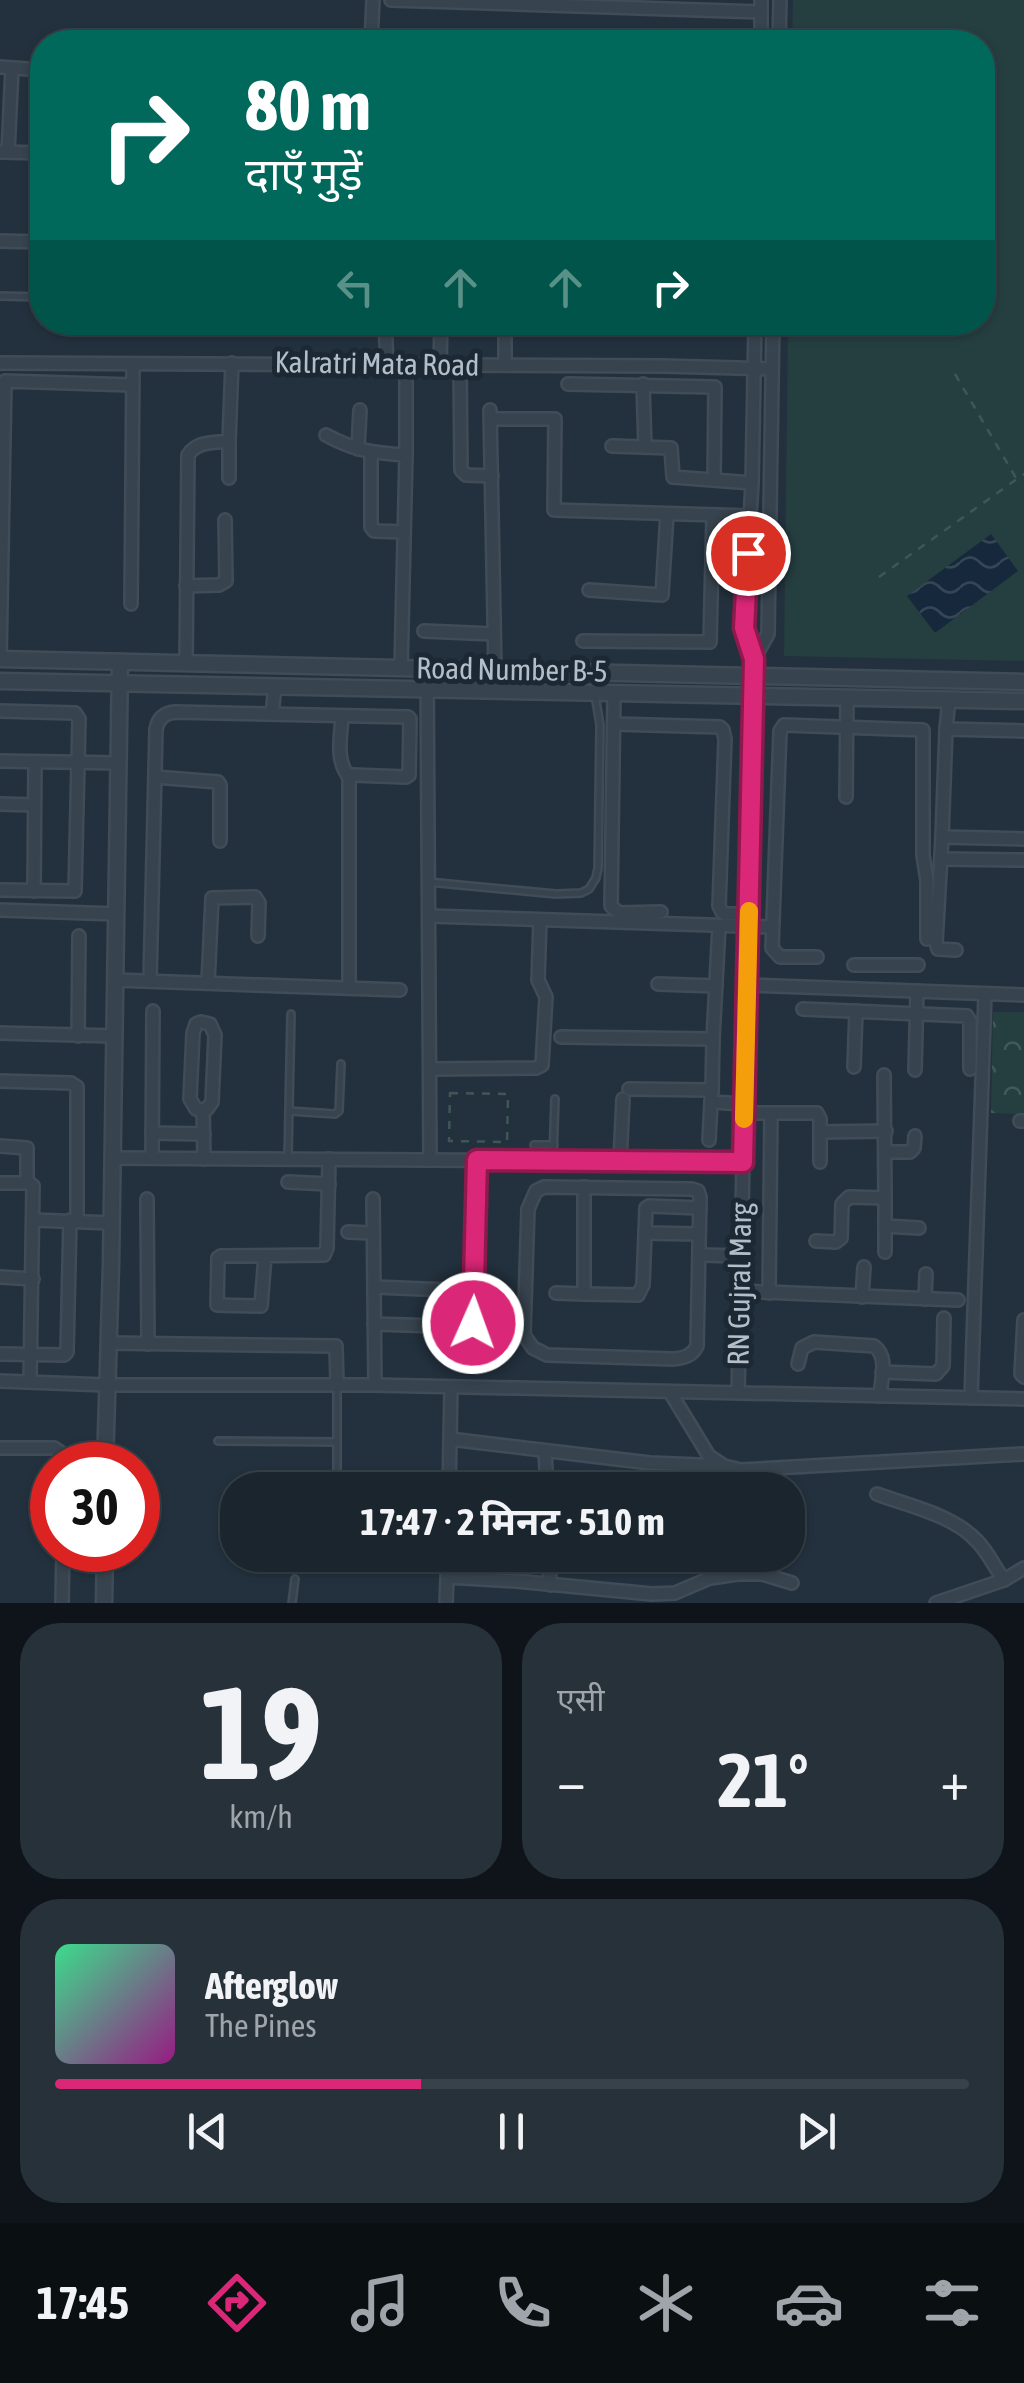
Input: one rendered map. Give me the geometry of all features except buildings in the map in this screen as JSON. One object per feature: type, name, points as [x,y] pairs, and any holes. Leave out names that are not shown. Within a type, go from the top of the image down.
[{"type":"street","points":[[372,30],[373,0]]},
{"type":"street","points":[[392,0],[761,6]]},
{"type":"street","points":[[779,30],[780,0]]},
{"type":"street","points":[[6,68],[4,152],[30,153]]},
{"type":"street","points":[[0,241],[30,242]]},
{"type":"street","points":[[385,335],[386,365]]},
{"type":"street","points":[[440,366],[441,335]]},
{"type":"street","points":[[505,335],[505,366]]},
{"type":"street","points":[[754,659],[744,628],[755,335]]},
{"type":"street","points":[[754,659],[768,634],[773,335]]},
{"type":"street","name":"Kalratri Mata Road","points":[[0,363],[772,369]]},
{"type":"street","points":[[229,478],[232,363]]},
{"type":"street","points":[[130,604],[133,364]]},
{"type":"street","points":[[401,668],[406,365]]},
{"type":"street","points":[[460,366],[461,470],[466,476],[492,476]]},
{"type":"street","points":[[0,659],[5,381],[132,385]]},
{"type":"street","points":[[568,384],[715,387],[714,480]]},
{"type":"street","points":[[643,384],[645,447]]},
{"type":"street","points":[[358,450],[360,410]]},
{"type":"street","points":[[495,670],[491,415],[554,419],[554,510],[750,516]]},
{"type":"street","points":[[326,435],[358,450],[406,454]]},
{"type":"street","points":[[186,662],[188,456],[200,444],[229,440]]},
{"type":"street","points":[[612,446],[671,448],[672,477],[752,483]]},
{"type":"street","points":[[371,453],[370,528],[404,532]]},
{"type":"street","points":[[588,590],[662,595],[667,514]]},
{"type":"street","points":[[583,641],[710,642],[712,515]]},
{"type":"street","points":[[186,586],[219,586],[226,582],[225,520]]},
{"type":"street","points":[[424,631],[494,634]]},
{"type":"street","name":"Road Number B-5","points":[[0,659],[1024,682]]},
{"type":"street","name":"RN Gujral Marg","points":[[738,1393],[754,659]]},
{"type":"street","points":[[105,1442],[120,662]]},
{"type":"street","points":[[426,669],[430,1160]]},
{"type":"street","points":[[0,681],[1024,701]]},
{"type":"street","points":[[272,714],[275,686]]},
{"type":"street","points":[[614,693],[610,906],[618,913],[661,912]]},
{"type":"street","points":[[846,797],[847,697]]},
{"type":"street","points":[[949,699],[937,947],[956,950]]},
{"type":"street","points":[[0,711],[75,712],[78,719],[76,888],[72,892],[0,890]]},
{"type":"street","points":[[150,981],[157,725],[166,714],[410,719],[408,776],[349,778]]},
{"type":"street","points":[[342,716],[340,759],[349,778],[349,988]]},
{"type":"street","points":[[614,724],[723,730],[719,906],[725,914],[772,928]]},
{"type":"street","points":[[817,957],[780,956],[772,948],[784,726],[924,731],[927,939]]},
{"type":"street","points":[[946,729],[1024,731]]},
{"type":"street","points":[[0,760],[119,762]]},
{"type":"street","points":[[34,891],[35,762]]},
{"type":"street","points":[[155,777],[218,782],[220,841]]},
{"type":"street","points":[[0,804],[34,805]]},
{"type":"street","points":[[942,838],[1024,840]]},
{"type":"street","points":[[941,860],[1024,860]]},
{"type":"street","points":[[208,983],[212,898],[255,896],[259,903],[258,936]]},
{"type":"street","points":[[0,910],[116,914]]},
{"type":"street","points":[[429,916],[719,926],[748,921]]},
{"type":"street","points":[[430,1070],[542,1065],[546,997],[538,980],[540,920]]},
{"type":"street","points":[[709,1140],[719,926]]},
{"type":"street","points":[[78,1036],[79,936]]},
{"type":"street","points":[[854,965],[918,965]]},
{"type":"street","points":[[890,990],[891,965]]},
{"type":"street","points":[[115,980],[400,990]]},
{"type":"street","points":[[658,984],[716,986]]},
{"type":"street","points":[[747,985],[1024,995]]},
{"type":"street","points":[[915,1070],[917,991]]},
{"type":"street","points":[[971,1398],[985,994]]},
{"type":"street","points":[[804,1009],[967,1016],[970,1069]]},
{"type":"street","points":[[854,1067],[856,1011]]},
{"type":"street","points":[[152,1158],[153,1012]]},
{"type":"street","points":[[201,1022],[210,1024],[215,1034],[212,1102],[203,1110],[196,1109],[190,1099],[193,1032],[201,1022]]},
{"type":"street","points":[[0,1034],[114,1036]]},
{"type":"street","points":[[561,1037],[713,1039]]},
{"type":"street","points":[[884,1075],[885,1252]]},
{"type":"street","points":[[0,1081],[77,1087],[68,1348],[64,1355],[0,1354]]},
{"type":"street","points":[[620,1162],[626,1094],[711,1096],[771,1114],[816,1113],[820,1119],[820,1162]]},
{"type":"street","points":[[203,1110],[204,1159]]},
{"type":"street","points":[[769,1293],[771,1114]]},
{"type":"street","points":[[820,1132],[886,1131]]},
{"type":"street","points":[[152,1133],[204,1134]]},
{"type":"street","points":[[886,1152],[910,1152],[915,1136]]},
{"type":"street","points":[[0,1146],[28,1148],[27,1182]]},
{"type":"street","points":[[112,1158],[743,1162]]},
{"type":"street","points":[[265,1256],[262,1305],[216,1305],[219,1257],[265,1256],[324,1256],[328,1248],[329,1159]]},
{"type":"street","points":[[471,1326],[477,1160]]},
{"type":"street","points":[[0,1182],[27,1182],[33,1186],[30,1381]]},
{"type":"street","points":[[288,1182],[329,1184]]},
{"type":"street","points":[[544,1186],[692,1189],[698,1191],[700,1208],[697,1346],[690,1355],[673,1359],[547,1355],[528,1342],[524,1335],[529,1203],[536,1190],[544,1186]]},
{"type":"street","points":[[584,1187],[584,1294]]},
{"type":"street","points":[[816,1241],[836,1242],[841,1238],[842,1204],[849,1197],[885,1198]]},
{"type":"street","points":[[148,1199],[148,1344]]},
{"type":"street","points":[[373,1199],[375,1385]]},
{"type":"street","points":[[556,1293],[638,1295],[646,1208],[700,1208]]},
{"type":"street","points":[[34,1220],[112,1222]]},
{"type":"street","points":[[885,1226],[919,1228]]},
{"type":"street","points":[[348,1232],[374,1234]]},
{"type":"street","points":[[644,1232],[700,1234]]},
{"type":"street","points":[[700,1255],[741,1256]]},
{"type":"street","points":[[862,1297],[864,1267]]},
{"type":"street","points":[[924,1299],[926,1274]]},
{"type":"street","points":[[0,1277],[32,1279]]},
{"type":"street","points":[[374,1287],[474,1291]]},
{"type":"street","points":[[741,1292],[958,1300]]},
{"type":"street","points":[[882,1372],[939,1372],[943,1366],[944,1318]]},
{"type":"street","points":[[1024,1320],[1024,1377]]},
{"type":"street","points":[[374,1324],[499,1327]]},
{"type":"street","points":[[798,1364],[802,1348],[814,1342],[874,1346],[882,1354],[880,1396]]},
{"type":"street","points":[[109,1343],[336,1346],[337,1384]]},
{"type":"street","points":[[0,1380],[1024,1400]]},
{"type":"street","points":[[449,1472],[451,1387]]},
{"type":"street","points":[[670,1392],[709,1456],[724,1466]]},
{"type":"street","points":[[450,1439],[741,1470],[1024,1454]]},
{"type":"street","points":[[0,1448],[30,1448]]},
{"type":"street","points":[[545,1450],[546,1472]]},
{"type":"street","points":[[878,1494],[966,1531],[1004,1580]]},
{"type":"street","points":[[936,1603],[1004,1580],[1024,1568]]},
{"type":"street","points":[[62,1603],[63,1572]]},
{"type":"street","points":[[104,1572],[104,1603]]},
{"type":"street","points":[[446,1603],[448,1572]]},
{"type":"street","points":[[550,1572],[550,1585]]},
{"type":"street","points":[[448,1577],[673,1598],[710,1578],[738,1574],[762,1574],[792,1583]]},
{"type":"street","points":[[568,1603],[570,1587]]},
{"type":"lane","points":[[0,296],[30,297]]},
{"type":"lane","points":[[428,882],[556,894],[589,889],[598,868],[600,725],[595,692]]},
{"type":"lane","points":[[288,1160],[291,1014]]},
{"type":"lane","points":[[288,1110],[337,1112],[341,1064]]},
{"type":"lane","points":[[554,1161],[555,1099]]},
{"type":"lane","points":[[534,1145],[554,1145]]},
{"type":"lane","points":[[337,1384],[337,1472]]},
{"type":"lane","points":[[218,1441],[337,1442]]},
{"type":"lane","points":[[292,1603],[295,1579]]},
{"type":"path","points":[[955,374],[1016,480]]},
{"type":"path","points":[[880,577],[1024,474]]},
{"type":"path","points":[[450,1093],[508,1094],[507,1142],[475,1141],[449,1141],[450,1093]]},
{"type":"green space","points":[[793,0],[1024,0],[1024,661],[784,656],[788,335],[995,335],[995,30],[792,30]]},
{"type":"green space","points":[[993,1012],[1024,1012],[1024,1114],[991,1113]]},
{"type":"water","points":[[991,534],[1018,571],[935,633],[907,596]]},
{"type":"slow traffic","points":[[744,1119],[749,911]]},
{"type":"route","points":[[473,1323],[477,1160],[743,1162],[754,659],[744,628],[748,553]]}]
